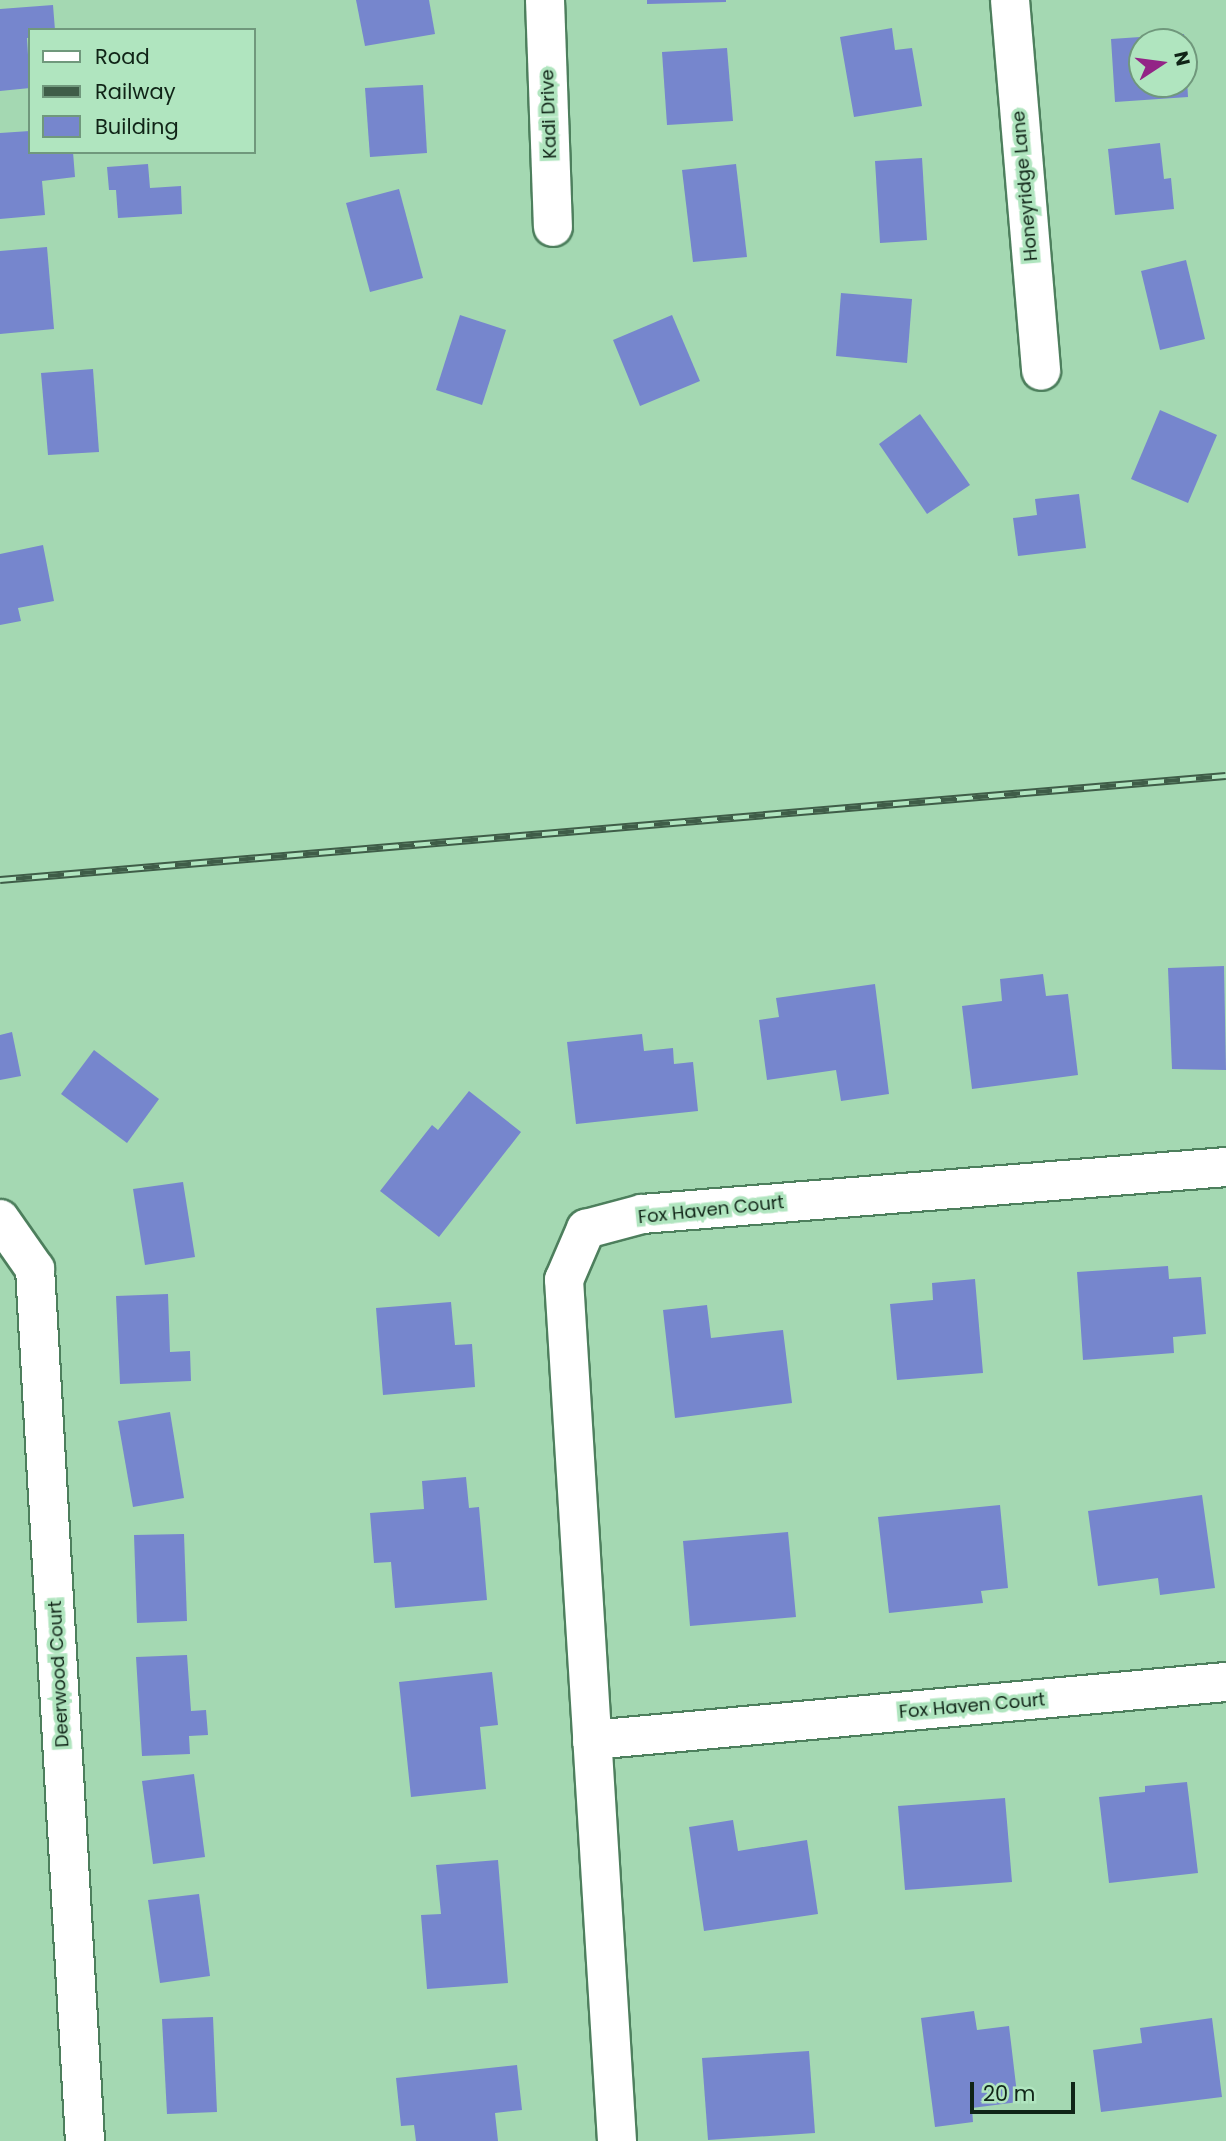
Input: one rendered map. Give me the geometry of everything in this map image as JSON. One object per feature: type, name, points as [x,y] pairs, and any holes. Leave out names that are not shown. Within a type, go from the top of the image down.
[{"type":"street","name":"Kadi Drive","points":[[545,0],[553,227]]},
{"type":"street","name":"Honeyridge Lane","points":[[1010,0],[1041,371]]},
{"type":"street","name":"Fox Haven Court","points":[[617,2141],[564,1280],[586,1230],[642,1214],[1226,1167]]},
{"type":"street","name":"Deerwood Court","points":[[0,1219],[35,1269],[85,2141]]},
{"type":"street","name":"Fox Haven Court","points":[[593,1740],[1226,1682]]},
{"type":"building","points":[[356,0],[429,0],[435,34],[365,46]]},
{"type":"building","points":[[647,0],[726,0],[726,2],[647,4]]},
{"type":"building","points":[[53,5],[55,28],[28,28],[28,88],[0,91],[0,9]]},
{"type":"building","points":[[892,28],[895,50],[912,48],[922,106],[854,117],[840,37]]},
{"type":"building","points":[[1128,38],[1128,98],[1173,98],[1115,102],[1111,39]]},
{"type":"building","points":[[727,48],[733,121],[667,125],[662,52]]},
{"type":"building","points":[[423,85],[427,153],[370,157],[365,88]]},
{"type":"building","points":[[28,131],[28,154],[73,154],[75,177],[42,181],[45,215],[0,219],[0,133]]},
{"type":"building","points":[[1160,143],[1164,179],[1171,178],[1174,209],[1115,215],[1108,149]]},
{"type":"building","points":[[922,158],[927,240],[880,243],[875,161]]},
{"type":"building","points":[[148,164],[150,188],[181,186],[182,214],[118,218],[116,190],[109,190],[107,167]]},
{"type":"building","points":[[736,164],[747,257],[693,262],[682,170]]},
{"type":"building","points":[[399,189],[423,278],[370,292],[346,203]]},
{"type":"building","points":[[47,247],[54,329],[0,334],[0,251]]},
{"type":"building","points":[[1186,260],[1205,339],[1160,350],[1141,271]]},
{"type":"building","points":[[841,293],[912,299],[907,363],[836,356]]},
{"type":"building","points":[[460,315],[506,330],[482,405],[436,390]]},
{"type":"building","points":[[672,315],[700,381],[640,406],[613,340]]},
{"type":"building","points":[[93,369],[99,452],[48,455],[41,373]]},
{"type":"building","points":[[1160,410],[1217,435],[1188,503],[1131,479]]},
{"type":"building","points":[[920,414],[970,485],[927,514],[879,444]]},
{"type":"building","points":[[1079,494],[1086,548],[1018,556],[1013,518],[1037,515],[1035,499]]},
{"type":"building","points":[[43,545],[54,601],[18,608],[21,621],[0,625],[0,554]]},
{"type":"building","points":[[1224,966],[1226,1070],[1172,1069],[1168,968]]},
{"type":"building","points":[[1043,974],[1046,996],[1068,994],[1078,1075],[972,1089],[962,1006],[1002,1001],[1000,979]]},
{"type":"building","points":[[875,984],[889,1094],[841,1101],[836,1070],[767,1080],[759,1020],[779,1017],[776,998]]},
{"type":"building","points":[[12,1032],[21,1076],[0,1080],[0,1035]]},
{"type":"building","points":[[642,1034],[644,1051],[673,1048],[674,1064],[693,1062],[698,1111],[576,1124],[567,1042]]},
{"type":"building","points":[[94,1050],[159,1099],[127,1143],[61,1094]]},
{"type":"building","points":[[469,1091],[521,1132],[439,1237],[380,1191],[432,1125],[438,1130]]},
{"type":"building","points":[[183,1182],[195,1257],[145,1265],[133,1189]]},
{"type":"building","points":[[1168,1266],[1169,1279],[1201,1277],[1206,1334],[1173,1337],[1174,1353],[1083,1360],[1077,1272]]},
{"type":"building","points":[[975,1279],[983,1373],[897,1380],[890,1304],[933,1300],[932,1283]]},
{"type":"building","points":[[168,1294],[170,1352],[190,1351],[191,1381],[120,1384],[116,1296]]},
{"type":"building","points":[[451,1302],[455,1345],[472,1344],[475,1387],[383,1395],[376,1308]]},
{"type":"building","points":[[707,1305],[711,1338],[783,1330],[792,1403],[675,1418],[663,1310]]},
{"type":"building","points":[[170,1412],[184,1498],[133,1507],[118,1421]]},
{"type":"building","points":[[466,1477],[469,1508],[479,1507],[487,1600],[395,1608],[391,1562],[374,1563],[370,1513],[424,1509],[422,1481]]},
{"type":"building","points":[[1202,1495],[1215,1588],[1160,1595],[1158,1578],[1098,1586],[1088,1511]]},
{"type":"building","points":[[1000,1505],[1008,1588],[981,1591],[983,1603],[889,1613],[878,1517]]},
{"type":"building","points":[[788,1532],[796,1617],[690,1626],[683,1541]]},
{"type":"building","points":[[184,1534],[187,1621],[137,1623],[134,1535]]},
{"type":"building","points":[[187,1655],[191,1711],[206,1710],[208,1735],[189,1736],[190,1754],[142,1756],[136,1657]]},
{"type":"building","points":[[492,1672],[498,1725],[480,1727],[486,1789],[411,1797],[399,1682]]},
{"type":"building","points":[[194,1774],[205,1857],[153,1864],[142,1781]]},
{"type":"building","points":[[1187,1782],[1198,1873],[1109,1883],[1099,1797],[1145,1792],[1145,1786]]},
{"type":"building","points":[[1005,1798],[1012,1882],[905,1890],[898,1806]]},
{"type":"building","points":[[733,1820],[738,1851],[807,1840],[818,1914],[704,1931],[689,1827]]},
{"type":"building","points":[[498,1860],[508,1983],[427,1989],[421,1915],[441,1914],[436,1865]]},
{"type":"building","points":[[199,1894],[210,1976],[160,1983],[148,1900]]},
{"type":"building","points":[[974,2011],[977,2030],[1009,2026],[1018,2102],[972,2108],[973,2122],[935,2127],[921,2018]]},
{"type":"building","points":[[213,2017],[217,2112],[167,2114],[162,2019]]},
{"type":"building","points":[[1212,2018],[1222,2097],[1101,2112],[1093,2050],[1142,2043],[1140,2028]]},
{"type":"building","points":[[809,2051],[815,2133],[708,2140],[702,2058]]},
{"type":"building","points":[[517,2065],[522,2110],[495,2113],[498,2141],[416,2141],[414,2125],[401,2126],[396,2078]]},
{"type":"railway","points":[[0,880],[1226,776]]}]
